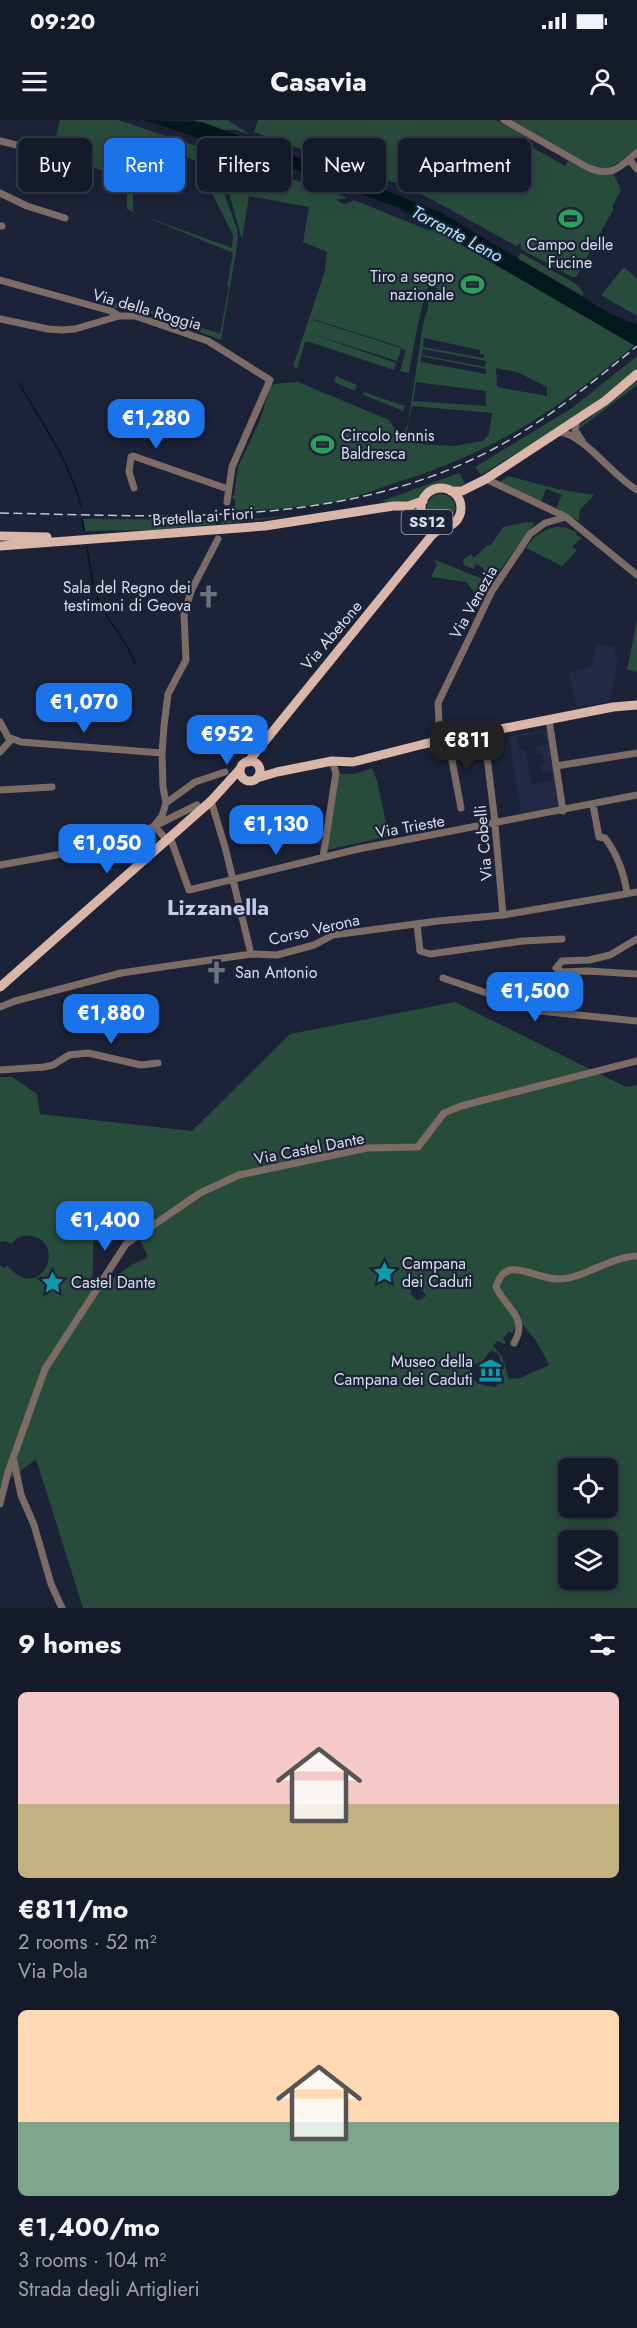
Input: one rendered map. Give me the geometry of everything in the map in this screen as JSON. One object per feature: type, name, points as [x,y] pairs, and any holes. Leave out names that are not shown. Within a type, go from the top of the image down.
[{"type":"main road","name":"SS12","points":[[423,546],[428,530],[423,510],[426,495],[438,488],[462,491],[474,486],[605,401],[637,374]]},
{"type":"main road","name":"SS12","points":[[423,510],[433,526],[441,528],[449,526],[458,519],[461,506],[474,486]]},
{"type":"main road","name":"SS12","points":[[452,491],[459,498],[461,506]]},
{"type":"main road","name":"Bretella ai Fiori","points":[[0,546],[265,526],[393,506],[408,506],[423,510]]},
{"type":"main road","name":"SS12","points":[[423,546],[441,528]]},
{"type":"main road","points":[[0,536],[89,538]]},
{"type":"main road","name":"Via Abetone","points":[[261,744],[423,546]]},
{"type":"main road","points":[[257,778],[332,761],[353,762],[444,740],[613,707],[637,705]]},
{"type":"main road","name":"SS12","points":[[0,987],[224,789],[261,744]]},
{"type":"main road","points":[[257,778],[260,773],[261,744]]},
{"type":"main road","points":[[248,762],[254,762],[259,767],[277,772]]},
{"type":"main road","points":[[240,769],[241,775],[246,780]]},
{"type":"main road","name":"SS12","points":[[224,789],[257,778]]},
{"type":"street","points":[[504,120],[594,170],[613,171],[637,152]]},
{"type":"street","points":[[0,141],[18,145]]},
{"type":"street","points":[[629,159],[637,169]]},
{"type":"street","points":[[0,193],[27,206],[65,218]]},
{"type":"street","name":"Via della Roggia","points":[[0,280],[111,311],[119,316],[142,318],[197,336],[221,348],[270,380],[232,468],[227,502]]},
{"type":"street","points":[[0,319],[48,330],[62,330],[119,316]]},
{"type":"street","points":[[577,419],[576,430],[583,443]]},
{"type":"street","points":[[559,432],[567,433],[583,443],[617,477],[637,490]]},
{"type":"street","points":[[134,488],[129,471],[133,456],[228,489]]},
{"type":"street","points":[[486,479],[566,517],[637,575]]},
{"type":"street","name":"Via Venezia","points":[[461,808],[444,740],[438,703],[492,591],[530,534],[545,523],[566,517]]},
{"type":"street","points":[[154,826],[162,816],[166,803],[162,753],[168,694],[186,660],[184,613],[192,588],[218,539]]},
{"type":"street","points":[[549,720],[563,811]]},
{"type":"street","points":[[0,722],[12,739],[28,743],[162,753]]},
{"type":"street","name":"Via Cobelli","points":[[484,732],[503,915]]},
{"type":"street","points":[[0,752],[12,739]]},
{"type":"street","points":[[556,766],[637,753]]},
{"type":"street","points":[[323,857],[336,773],[332,761]]},
{"type":"street","points":[[166,803],[195,782],[225,772]]},
{"type":"street","points":[[0,790],[52,787]]},
{"type":"street","name":"Via Trieste","points":[[169,838],[189,890],[323,857],[637,795]]},
{"type":"street","points":[[211,801],[234,880],[251,954]]},
{"type":"street","points":[[0,865],[118,844],[197,805]]},
{"type":"street","points":[[593,805],[599,837],[604,838],[609,844],[623,872],[627,892]]},
{"type":"street","points":[[154,826],[169,838]]},
{"type":"street","name":"Corso Verona","points":[[0,1007],[121,973],[251,954],[277,955],[314,945],[333,935],[503,915],[637,892]]},
{"type":"street","points":[[417,924],[420,951],[430,954],[523,941],[562,939]]},
{"type":"street","points":[[637,939],[610,955],[589,960],[561,961],[556,968],[561,972],[637,974]]},
{"type":"street","points":[[443,978],[539,1011],[637,1021]]},
{"type":"street","points":[[0,1070],[44,1068],[69,1055],[88,1053],[141,1065],[158,1063]]},
{"type":"street","name":"Via Castel Dante","points":[[13,1458],[45,1369],[126,1244],[200,1192],[239,1175],[367,1148],[418,1147],[444,1113],[461,1106],[637,1061]]},
{"type":"street","points":[[514,1343],[519,1334],[519,1320],[496,1287],[502,1273],[509,1269],[516,1269],[540,1277],[563,1279],[619,1258],[637,1256]]},
{"type":"street","points":[[0,1504],[13,1458]]},
{"type":"street","points":[[13,1458],[21,1495],[34,1525],[51,1584],[62,1608]]},
{"type":"street","points":[[0,1478],[8,1472]]},
{"type":"shaded area","points":[[596,644],[616,647],[614,654],[619,655],[610,701],[576,707],[569,672],[591,667]]},
{"type":"shaded area","points":[[548,729],[560,808],[521,815],[509,736]],"holes":[[[544,733],[546,744],[536,746],[537,754],[542,754],[544,765],[540,766],[542,773],[551,771],[552,781],[532,784],[525,749],[519,750],[517,737]]]},
{"type":"green space","points":[[60,120],[118,120],[172,138],[104,138],[104,171],[92,168],[92,138],[56,138]]},
{"type":"green space","points":[[193,120],[228,120],[249,134],[236,130],[222,130]]},
{"type":"green space","points":[[258,120],[496,120],[529,138],[398,138],[398,184],[386,180],[386,138],[303,138],[303,150],[291,145],[291,138],[271,138],[254,132]]},
{"type":"green space","points":[[511,120],[637,120],[637,147],[621,161],[607,169],[591,165]]},
{"type":"green space","points":[[185,142],[197,146],[197,163],[185,157]]},
{"type":"green space","points":[[531,147],[565,166],[568,161],[595,173],[613,173],[621,190],[613,205],[613,210],[576,277],[572,277],[521,249],[520,243],[516,246],[416,192],[531,192]]},
{"type":"green space","points":[[291,178],[303,183],[303,192],[331,192],[346,197],[336,199],[341,203],[346,204],[354,200],[428,230],[438,231],[635,345],[581,388],[527,425],[438,468],[330,503],[234,511],[232,508],[235,500],[230,495],[234,496],[238,467],[260,420],[270,388],[274,384],[298,382],[389,420],[396,431],[403,434],[408,424],[428,301],[433,299],[438,289],[429,284],[409,373],[400,371],[406,350],[401,349],[397,361],[309,333],[396,363],[394,370],[310,342],[305,342],[297,369],[293,366],[325,271],[327,252],[303,242],[309,207],[249,196],[242,239],[229,192],[291,192]],"holes":[[[313,320],[401,347],[401,348]],[[424,338],[480,350],[484,358],[423,347]],[[423,349],[486,361],[485,367],[422,355]],[[421,356],[486,369],[486,374],[421,362]],[[496,368],[517,372],[547,387],[547,396],[497,387]],[[416,382],[486,391],[486,406],[413,401]],[[412,406],[492,413],[489,434],[483,441],[453,446],[421,444],[406,435]]]},
{"type":"green space","points":[[127,192],[133,192],[133,211],[127,209]]},
{"type":"green space","points":[[212,192],[224,192],[237,229],[238,240],[221,340],[144,311],[113,308],[115,303],[151,310],[220,334],[233,253],[143,216],[232,248],[233,235]]},
{"type":"green space","points":[[521,253],[576,284],[583,292],[583,296],[520,260],[518,257]]},
{"type":"green space","points":[[624,267],[637,279],[637,316],[601,295]]},
{"type":"green space","points":[[637,356],[637,369],[593,405],[481,475],[475,467],[572,408]]},
{"type":"green space","points":[[336,376],[357,385],[355,391],[334,382]]},
{"type":"green space","points":[[637,381],[637,385],[579,429],[580,425]]},
{"type":"green space","points":[[363,392],[405,406],[403,411],[364,395]]},
{"type":"green space","points":[[459,473],[465,484],[437,485],[413,501],[379,502]]},
{"type":"green space","points":[[508,476],[557,489],[594,495],[580,510],[579,521],[556,508],[562,495],[546,489],[541,503],[500,482]]},
{"type":"green space","points":[[441,494],[451,498],[455,508],[451,518],[441,522],[431,518],[427,508],[431,498]]},
{"type":"green space","points":[[294,516],[221,524],[222,521]]},
{"type":"green space","points":[[83,519],[217,520],[216,524],[154,530],[85,531]]},
{"type":"green space","points":[[527,522],[535,523],[495,576],[483,572],[484,568],[476,564],[473,569],[464,565],[463,560],[471,554],[474,558],[488,545],[490,546],[503,527]]},
{"type":"green space","points":[[556,527],[564,527],[577,532],[576,535],[582,538],[572,547],[577,550],[562,566],[526,548],[539,534]]},
{"type":"green space","points":[[433,559],[488,581],[488,586],[480,599],[466,582],[431,577],[437,564]]},
{"type":"green space","points":[[637,620],[637,672],[627,670]]},
{"type":"green space","points":[[372,768],[389,836],[327,850],[339,774],[355,774]]},
{"type":"green space","points":[[154,835],[158,840],[152,845],[145,846],[146,848],[140,853],[134,847],[128,848]]},
{"type":"green space","points":[[455,1002],[626,1087],[637,1085],[637,1608],[83,1608],[36,1459],[0,1486],[0,1265],[3,1268],[8,1266],[19,1276],[30,1279],[39,1276],[49,1259],[48,1250],[43,1241],[32,1236],[20,1237],[11,1244],[6,1241],[0,1242],[0,1077],[12,1077],[37,1094],[40,1114],[192,1131],[290,1034]],"holes":[[[146,1220],[149,1226],[125,1243],[96,1289],[92,1288],[94,1224],[130,1228]],[[138,1237],[147,1254],[146,1258],[133,1264],[106,1283],[103,1281],[127,1245]],[[418,1283],[426,1296],[418,1301],[410,1293],[412,1292],[410,1288]],[[519,1320],[537,1342],[549,1365],[520,1378],[509,1379],[502,1356],[493,1346],[497,1341],[505,1344],[503,1339],[509,1331],[512,1333]],[[489,1352],[499,1354],[501,1375],[496,1387],[476,1382],[470,1375],[472,1365],[482,1362]]]},
{"type":"water","points":[[144,120],[202,122],[245,138],[199,138]]},
{"type":"water","points":[[291,155],[303,159],[303,172],[291,168]]},
{"type":"water","name":"Torrente Leno","points":[[386,190],[440,212],[609,313],[637,325],[637,347],[398,208],[356,192]]},
{"type":"waterway","points":[[19,383],[63,458],[81,506]]},
{"type":"waterway","points":[[82,519],[84,530]]},
{"type":"waterway","points":[[87,547],[95,592],[135,663]]},
{"type":"railway","points":[[0,513],[127,516],[254,512],[317,505],[378,493],[438,474],[497,447],[552,412],[637,346]]},
{"type":"place","name":"Campo delle Fucine","points":[[570,219]]},
{"type":"place","name":"Tiro a segno nazionale","points":[[472,285]]},
{"type":"place","name":"Circolo tennis Baldresca","points":[[323,444]]},
{"type":"place","name":"Sala del Regno dei testimoni di Geova","points":[[209,596]]},
{"type":"place","name":"San Antonio","points":[[217,972]]},
{"type":"place","name":"Campana dei Caduti","points":[[384,1272]]},
{"type":"place","name":"Castel Dante","points":[[53,1282]]},
{"type":"place","name":"Museo della Campana dei Caduti","points":[[491,1370]]},
{"type":"district","name":"Lizzanella","points":[[218,907]]}]
